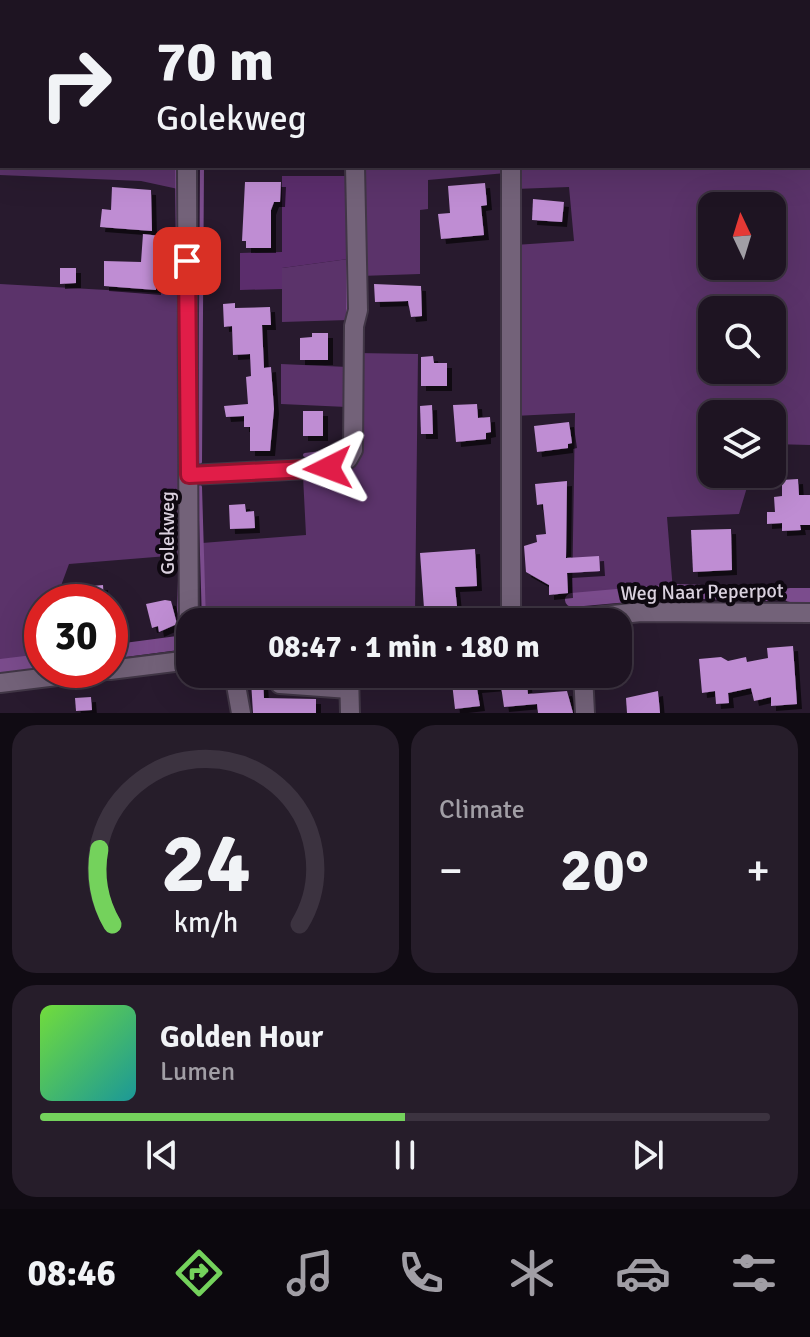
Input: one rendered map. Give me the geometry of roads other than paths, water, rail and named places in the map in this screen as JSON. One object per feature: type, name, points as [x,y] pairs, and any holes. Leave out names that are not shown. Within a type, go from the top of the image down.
[{"type":"street","name":"Golekweg","points":[[187,168],[190,608]]},
{"type":"street","points":[[189,475],[328,468],[348,459],[353,450],[354,326],[358,310],[355,168]]},
{"type":"street","points":[[511,168],[511,608]]},
{"type":"street","name":"Weg Naar Peperpot","points":[[632,616],[699,610],[810,613]]},
{"type":"street","points":[[128,668],[176,662]]},
{"type":"street","points":[[0,683],[24,680]]},
{"type":"street","points":[[237,688],[241,713]]},
{"type":"street","points":[[349,688],[350,713]]},
{"type":"street","points":[[584,688],[585,713]]},
{"type":"waterway","points":[[177,168],[179,336]]},
{"type":"waterway","points":[[200,462],[202,168]]},
{"type":"waterway","points":[[348,259],[348,319]]},
{"type":"waterway","points":[[305,455],[346,450]]},
{"type":"waterway","points":[[200,487],[204,608]]},
{"type":"waterway","points":[[179,608],[180,580]]},
{"type":"waterway","points":[[572,600],[673,591],[768,594]]},
{"type":"waterway","points":[[790,595],[810,595]]},
{"type":"waterway","points":[[128,650],[176,643]]},
{"type":"waterway","points":[[0,666],[24,663]]}]
